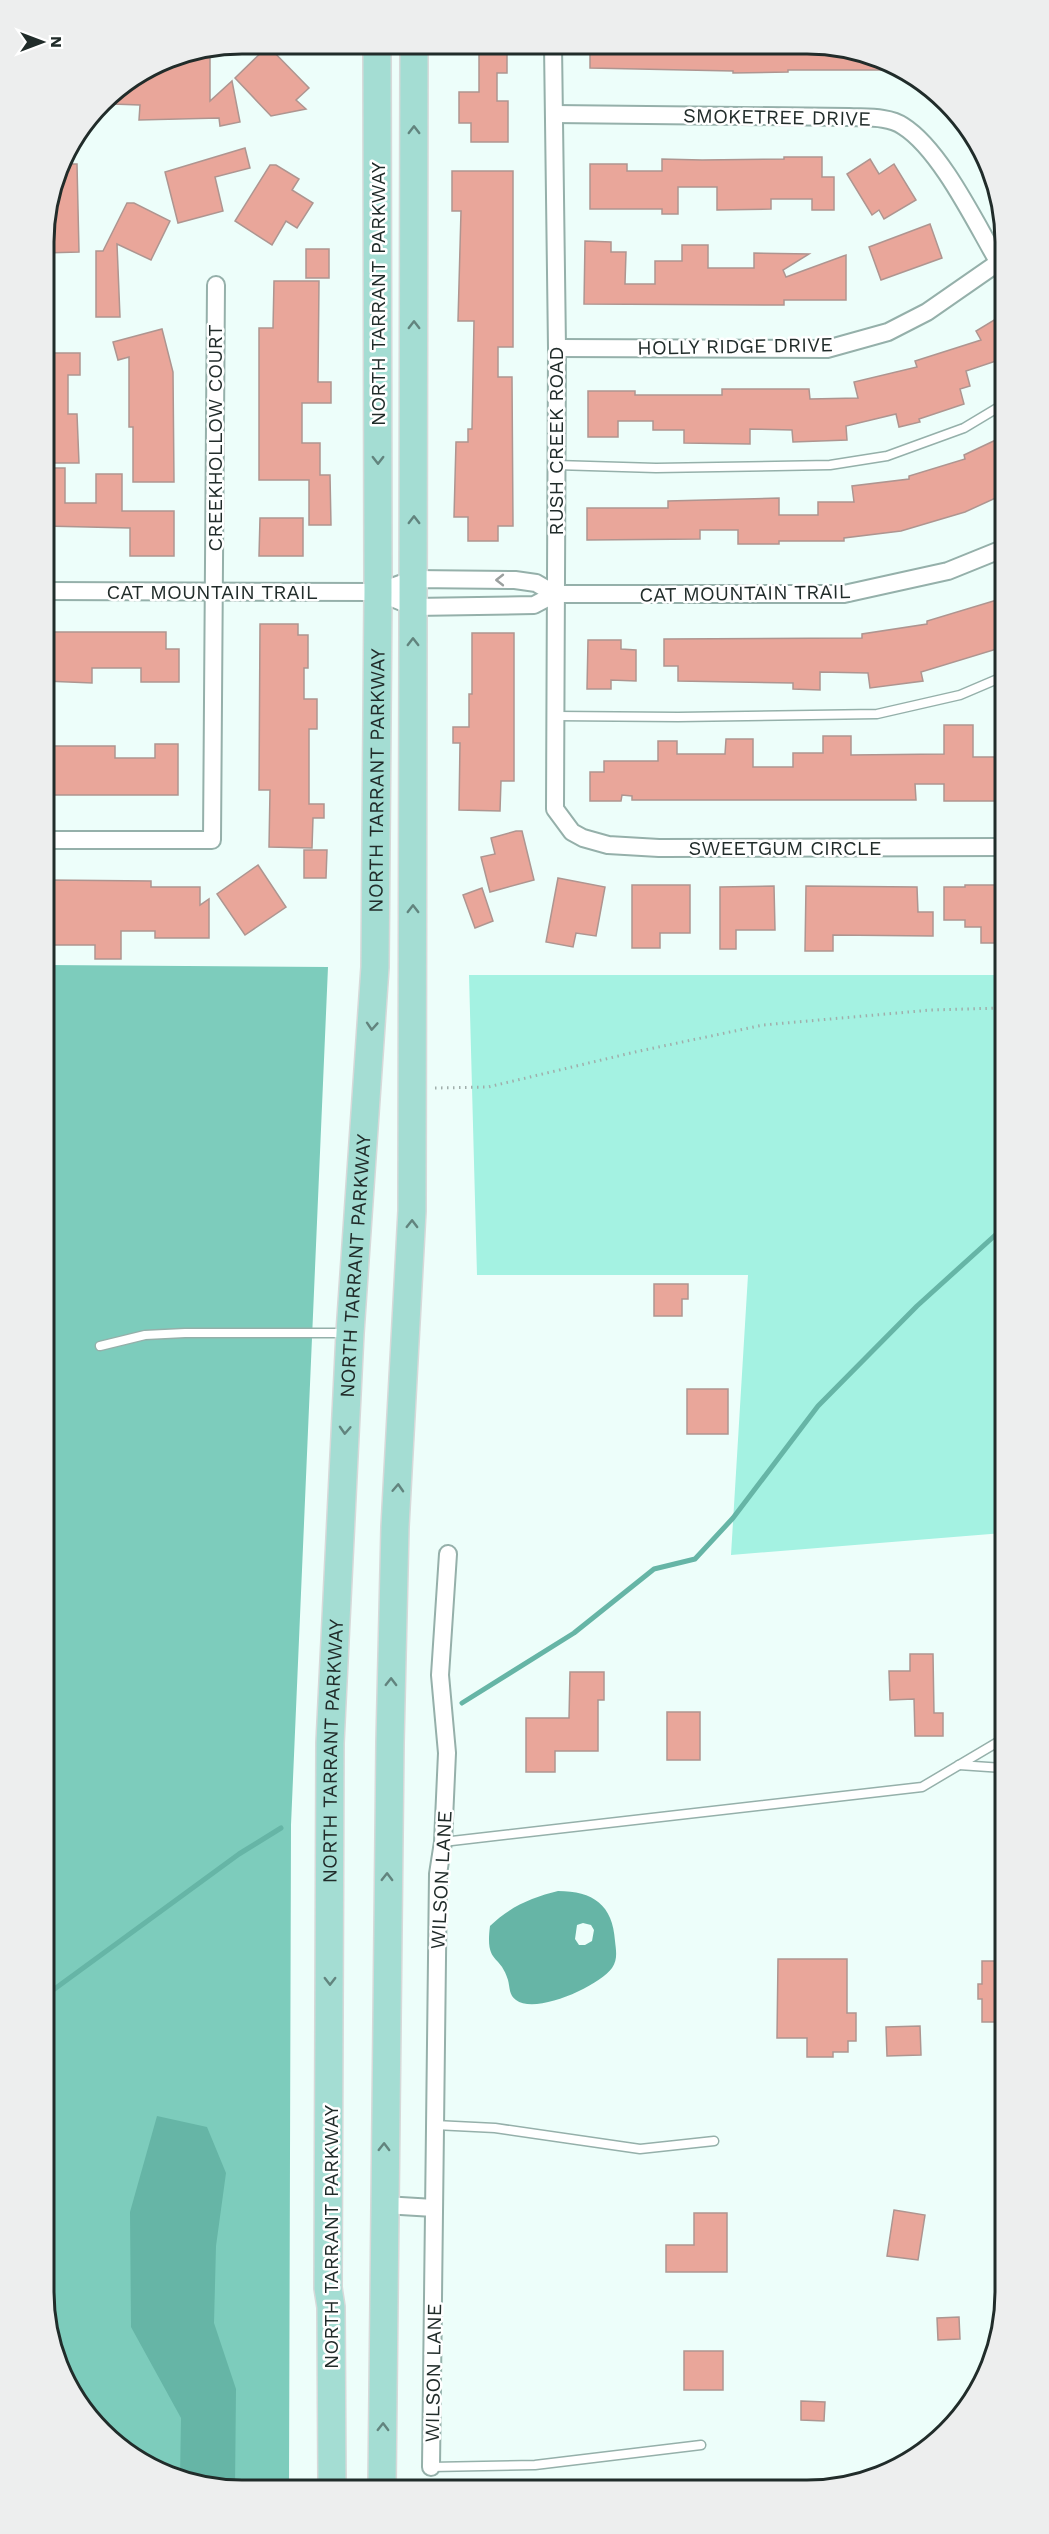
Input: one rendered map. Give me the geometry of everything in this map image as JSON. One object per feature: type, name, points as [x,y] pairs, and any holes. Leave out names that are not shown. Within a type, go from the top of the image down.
[{"type":"main road","name":"NORTH TARRANT PARKWAY","points":[[332,2480],[331,2307],[328,2288],[330,1743],[350,1333],[375,967],[378,592],[377,54]]},
{"type":"main road","name":"NORTH TARRANT PARKWAY","points":[[382,2480],[395,1527],[411,1235],[413,1089],[414,54]]},
{"type":"street","name":"RUSH CREEK ROAD","points":[[553,54],[557,348],[555,809],[572,832]]},
{"type":"street","name":"SMOKETREE DRIVE","points":[[554,114],[849,117],[883,119],[903,125],[921,142],[949,178],[995,256]]},
{"type":"street","name":"HOLLY RIDGE DRIVE","points":[[557,348],[827,349],[888,332],[927,312],[995,266]]},
{"type":"street","name":"CREEKHOLLOW COURT","points":[[54,840],[212,840],[216,285]]},
{"type":"street","name":"CAT MOUNTAIN TRAIL","points":[[378,592],[414,608],[534,605],[555,594],[844,594],[948,572],[995,552]]},
{"type":"street","name":"CAT MOUNTAIN TRAIL","points":[[54,591],[378,592],[414,579],[515,580],[536,583],[555,594]]},
{"type":"street","name":"SWEETGUM CIRCLE","points":[[572,832],[608,845],[658,848],[995,847]]},
{"type":"street","name":"WILSON LANE","points":[[431,2467],[438,1874],[443,1842],[447,1753],[440,1675],[448,1554]]},
{"type":"street","points":[[384,2205],[434,2208]]},
{"type":"lane","points":[[556,465],[656,468],[830,465],[887,456],[964,428],[995,409]]},
{"type":"lane","points":[[555,716],[877,714],[960,694],[995,680]]},
{"type":"lane","points":[[100,1346],[146,1335],[350,1333]]},
{"type":"lane","points":[[443,1842],[922,1787],[995,1744]]},
{"type":"lane","points":[[959,1765],[995,1767]]},
{"type":"lane","points":[[435,2125],[495,2128],[640,2149],[714,2141]]},
{"type":"lane","points":[[431,2467],[535,2465],[701,2445]]},
{"type":"path","points":[[413,1089],[488,1087],[634,1052],[763,1025],[931,1010],[995,1008]]},
{"type":"shaded area","points":[[54,965],[328,967],[291,1825],[289,2480],[230,2480],[182,2470],[159,2461],[128,2441],[109,2425],[79,2386],[68,2364],[60,2341],[56,2316],[54,2292]]},
{"type":"shaded area","points":[[469,975],[995,975],[995,1534],[731,1555],[748,1275],[477,1275]]},
{"type":"shaded area","points":[[558,1891],[581,1894],[591,1897],[605,1909],[613,1929],[615,1962],[605,1975],[581,1990],[552,2001],[525,2004],[512,1996],[505,1972],[491,1953],[490,1926],[513,1908]],"holes":[[[583,1923],[591,1925],[594,1930],[592,1941],[579,1945],[575,1939],[577,1925]]]},
{"type":"shaded area","points":[[157,2116],[207,2127],[226,2173],[216,2246],[214,2323],[236,2389],[235,2480],[205,2476],[180,2469],[181,2418],[131,2327],[130,2212]]},
{"type":"building","points":[[260,54],[276,54],[309,88],[296,100],[306,109],[271,116],[235,78]]},
{"type":"building","points":[[479,54],[507,54],[507,73],[497,73],[497,101],[508,101],[508,142],[471,142],[471,123],[459,123],[459,92],[479,92]]},
{"type":"building","points":[[590,54],[807,54],[844,58],[882,70],[788,70],[788,72],[733,73],[733,71],[590,68]]},
{"type":"building","points":[[210,57],[210,101],[232,81],[240,122],[220,126],[219,118],[139,120],[140,105],[115,104],[148,79],[170,68]]},
{"type":"building","points":[[245,148],[250,168],[215,177],[223,211],[178,223],[165,172]]},
{"type":"building","points":[[784,157],[822,157],[822,177],[834,177],[834,210],[812,210],[812,199],[771,199],[771,209],[717,210],[717,187],[678,187],[678,214],[662,214],[662,209],[590,209],[590,164],[627,164],[627,171],[662,171],[662,159],[784,159]]},
{"type":"building","points":[[870,159],[879,174],[894,164],[916,200],[884,219],[879,210],[872,215],[847,174]]},
{"type":"building","points":[[71,164],[77,164],[79,252],[54,253],[54,230],[60,193]]},
{"type":"building","points":[[270,165],[276,165],[299,179],[292,190],[313,203],[297,228],[286,221],[272,245],[235,221]]},
{"type":"building","points":[[452,171],[513,171],[513,347],[498,347],[498,377],[512,377],[513,526],[498,526],[498,541],[468,541],[468,517],[454,517],[456,442],[468,442],[468,429],[472,429],[474,321],[458,321],[461,211],[452,211]]},
{"type":"building","points":[[127,203],[134,203],[170,221],[151,260],[117,244],[120,317],[96,317],[96,251],[103,251]]},
{"type":"building","points":[[930,224],[942,258],[881,280],[869,247]]},
{"type":"building","points":[[585,241],[611,242],[611,252],[626,252],[625,284],[655,284],[655,261],[682,261],[682,245],[708,245],[708,268],[754,268],[754,253],[809,254],[783,270],[786,277],[846,255],[846,300],[784,300],[784,305],[584,304]]},
{"type":"building","points":[[306,249],[329,249],[329,278],[306,278]]},
{"type":"building","points":[[274,281],[319,281],[318,382],[331,382],[331,403],[302,403],[302,443],[320,443],[320,475],[330,475],[331,525],[309,525],[309,480],[259,480],[259,328],[273,328]]},
{"type":"building","points":[[995,319],[995,361],[966,371],[970,386],[960,389],[964,404],[919,419],[920,422],[899,427],[896,414],[846,426],[847,440],[793,442],[792,430],[750,429],[750,444],[684,443],[684,430],[653,430],[653,421],[618,421],[618,437],[588,437],[588,391],[635,391],[635,395],[722,395],[722,389],[809,389],[810,399],[858,398],[854,382],[917,367],[915,361],[981,340],[976,331]]},
{"type":"building","points":[[162,329],[173,372],[174,482],[133,482],[133,427],[129,427],[129,357],[118,360],[113,342]]},
{"type":"building","points":[[54,353],[80,353],[80,375],[68,375],[68,414],[77,414],[79,463],[54,463]]},
{"type":"building","points":[[995,440],[995,498],[965,512],[901,531],[844,538],[844,541],[779,541],[779,544],[738,544],[738,530],[700,530],[700,539],[587,540],[587,508],[668,508],[668,501],[779,498],[779,515],[818,515],[818,502],[854,502],[852,486],[909,479],[909,476],[965,459],[964,455]]},
{"type":"building","points":[[54,468],[65,468],[65,503],[96,503],[96,474],[122,474],[122,511],[174,511],[174,556],[130,556],[130,528],[54,526]]},
{"type":"building","points":[[260,518],[303,518],[303,556],[259,556]]},
{"type":"building","points":[[995,601],[995,650],[921,672],[923,681],[870,688],[868,673],[820,672],[820,690],[793,689],[793,683],[678,681],[678,666],[664,666],[664,639],[862,638],[862,634],[927,624],[927,621]]},
{"type":"building","points":[[260,624],[298,624],[298,635],[308,635],[308,668],[304,668],[304,699],[317,699],[317,729],[309,729],[309,804],[324,804],[324,818],[313,818],[312,848],[269,847],[270,790],[259,790]]},
{"type":"building","points":[[54,632],[166,632],[166,649],[179,649],[179,682],[141,682],[141,668],[92,668],[92,683],[54,681]]},
{"type":"building","points":[[472,633],[514,633],[514,781],[501,781],[500,811],[459,810],[460,743],[453,743],[453,727],[469,727],[469,694],[472,694]]},
{"type":"building","points":[[588,640],[621,640],[621,649],[636,650],[636,681],[611,680],[611,689],[587,689]]},
{"type":"building","points":[[944,725],[973,725],[973,757],[995,757],[995,801],[944,801],[944,784],[915,784],[916,800],[632,800],[632,796],[622,795],[621,801],[590,801],[590,772],[604,772],[604,761],[658,761],[658,741],[677,741],[677,754],[725,754],[726,739],[753,739],[753,767],[793,767],[793,753],[823,753],[823,736],[851,736],[851,755],[944,754]]},
{"type":"building","points":[[155,744],[178,744],[178,795],[54,795],[54,746],[115,746],[115,758],[155,758]]},
{"type":"building","points":[[522,831],[534,880],[490,892],[481,857],[495,854],[491,838]]},
{"type":"building","points":[[304,850],[327,850],[326,878],[304,878]]},
{"type":"building","points":[[258,865],[286,907],[245,935],[217,894]]},
{"type":"building","points":[[558,878],[605,887],[596,936],[576,933],[573,947],[546,942]]},
{"type":"building","points":[[54,880],[151,881],[151,887],[200,887],[200,905],[209,899],[209,938],[155,938],[155,931],[121,931],[121,959],[95,959],[95,945],[54,945]]},
{"type":"building","points":[[632,885],[690,885],[690,933],[660,933],[660,948],[632,948]]},
{"type":"building","points":[[965,885],[995,885],[995,943],[981,943],[981,927],[965,927],[965,920],[944,920],[944,887],[965,887]]},
{"type":"building","points":[[774,886],[775,930],[736,930],[736,949],[720,949],[720,887]]},
{"type":"building","points":[[806,886],[917,887],[918,912],[933,912],[933,936],[833,935],[833,951],[805,951]]},
{"type":"building","points":[[482,888],[493,921],[475,928],[463,895]]},
{"type":"building","points":[[654,1284],[688,1284],[688,1299],[682,1299],[682,1316],[654,1316]]},
{"type":"building","points":[[687,1389],[728,1389],[728,1434],[687,1434]]},
{"type":"building","points":[[910,1654],[933,1654],[934,1713],[943,1713],[943,1736],[915,1736],[914,1699],[890,1700],[889,1671],[910,1671]]},
{"type":"building","points":[[570,1672],[604,1672],[604,1700],[598,1700],[598,1751],[555,1751],[555,1772],[526,1772],[526,1718],[569,1718]]},
{"type":"building","points":[[667,1712],[700,1712],[700,1760],[667,1760]]},
{"type":"building","points":[[778,1959],[847,1959],[847,2013],[856,2013],[856,2041],[848,2041],[848,2052],[833,2052],[833,2057],[807,2057],[807,2038],[777,2038]]},
{"type":"building","points":[[982,1961],[995,1961],[995,2022],[982,2022],[982,1999],[978,1999],[978,1984],[982,1984]]},
{"type":"building","points":[[920,2026],[921,2055],[887,2056],[886,2027]]},
{"type":"building","points":[[894,2210],[925,2215],[918,2260],[887,2256]]},
{"type":"building","points":[[694,2213],[727,2213],[727,2272],[666,2272],[666,2245],[694,2245]]},
{"type":"building","points":[[959,2317],[960,2339],[938,2340],[937,2318]]},
{"type":"building","points":[[684,2351],[723,2351],[723,2390],[684,2390]]},
{"type":"building","points":[[801,2401],[825,2402],[824,2421],[801,2420]]},
{"type":"waterway","points":[[462,1703],[574,1633],[654,1569],[695,1559],[733,1518],[818,1406],[917,1306],[995,1235]]},
{"type":"waterway","points":[[54,1989],[239,1854],[281,1828]]}]
